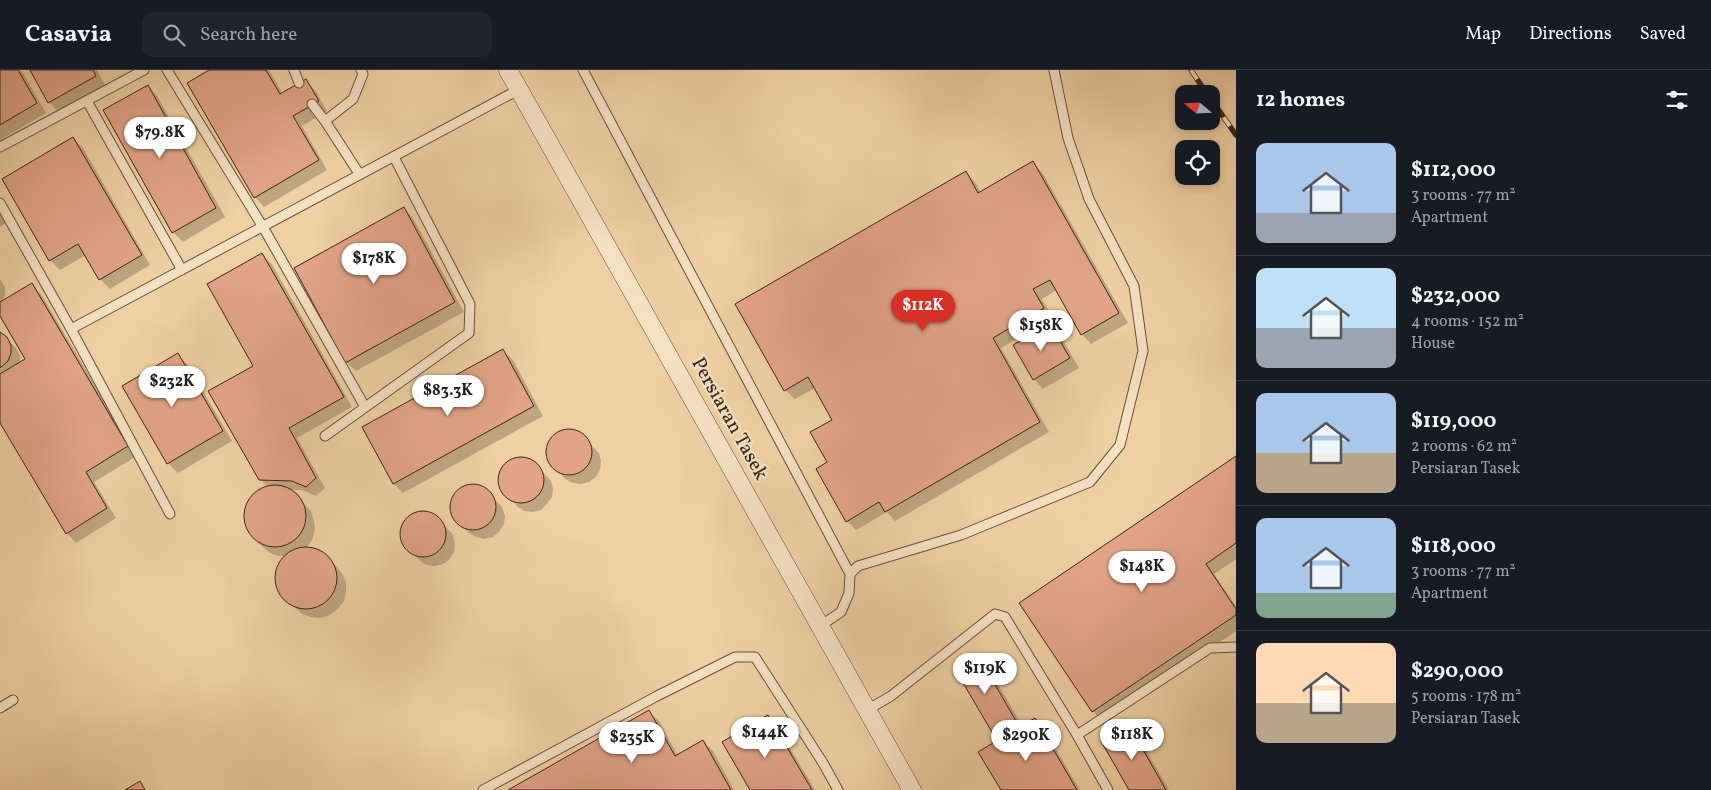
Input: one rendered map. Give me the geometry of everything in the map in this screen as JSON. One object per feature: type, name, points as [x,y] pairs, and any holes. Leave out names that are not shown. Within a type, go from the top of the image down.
[{"type":"street","name":"Persiaran Tasek","points":[[508,70],[520,88],[912,790]]},
{"type":"lane","points":[[0,147],[144,70]]},
{"type":"lane","points":[[167,70],[263,226],[365,407]]},
{"type":"lane","points":[[294,70],[299,83]]},
{"type":"lane","points":[[325,121],[353,99],[363,74],[361,70]]},
{"type":"lane","points":[[583,70],[850,574],[848,593],[841,612],[820,626]]},
{"type":"lane","points":[[850,574],[858,566],[961,535],[1090,482],[1120,445],[1142,351],[1134,286],[1089,199],[1068,138],[1054,70]]},
{"type":"lane","points":[[71,329],[520,88]]},
{"type":"lane","points":[[87,101],[182,270]]},
{"type":"lane","points":[[312,104],[360,175]]},
{"type":"lane","points":[[325,436],[469,333],[470,304],[394,156]]},
{"type":"lane","points":[[0,203],[71,329],[170,514]]},
{"type":"lane","points":[[867,710],[891,696],[995,614],[1005,617],[1108,790]]},
{"type":"lane","points":[[1077,735],[1210,648],[1236,647]]},
{"type":"lane","points":[[484,790],[657,696],[735,657],[755,657],[823,763],[838,790]]},
{"type":"lane","points":[[0,708],[14,700]]},
{"type":"building","points":[[0,70],[18,70],[37,103],[0,125]]},
{"type":"building","points":[[30,70],[93,70],[96,76],[48,103]]},
{"type":"building","points":[[209,70],[266,70],[280,94],[306,79],[319,101],[293,116],[319,160],[254,198],[187,83]]},
{"type":"building","points":[[148,85],[216,208],[172,233],[103,110]]},
{"type":"building","points":[[73,137],[142,255],[99,280],[78,244],[49,261],[2,179]]},
{"type":"building","points":[[1033,161],[1119,313],[1081,335],[1050,280],[1033,289],[1044,308],[993,338],[1040,422],[885,512],[879,502],[846,522],[816,469],[827,462],[810,432],[832,420],[808,377],[784,391],[735,304],[966,171],[978,193]]},
{"type":"building","points":[[404,207],[455,302],[345,363],[294,268]]},
{"type":"building","points":[[262,253],[344,397],[289,428],[316,478],[306,487],[292,481],[259,480],[208,391],[253,366],[207,284]]},
{"type":"building","points":[[32,283],[128,446],[86,472],[107,508],[66,534],[0,423],[0,374],[25,359],[0,316],[0,302]]},
{"type":"building","points":[[1050,324],[1070,358],[1033,380],[1013,345]]},
{"type":"building","points":[[0,332],[7,337],[11,345],[11,353],[8,361],[0,368]]},
{"type":"building","points":[[503,349],[534,406],[393,484],[362,427]]},
{"type":"building","points":[[178,353],[223,431],[167,464],[122,386]]},
{"type":"building","points":[[569,429],[582,433],[588,439],[592,452],[588,465],[582,471],[569,475],[556,471],[550,465],[546,452],[550,439],[556,433]]},
{"type":"building","points":[[1236,456],[1236,543],[1206,564],[1236,609],[1236,615],[1092,712],[1019,603]]},
{"type":"building","points":[[521,457],[534,461],[540,467],[544,480],[540,493],[534,499],[521,503],[508,499],[502,493],[498,480],[502,467],[508,461]]},
{"type":"building","points":[[473,484],[486,488],[492,494],[496,507],[492,520],[486,526],[473,530],[460,526],[454,520],[450,507],[454,494],[460,488]]},
{"type":"building","points":[[275,485],[292,490],[297,494],[301,499],[306,516],[301,533],[297,538],[292,542],[275,547],[258,542],[253,538],[249,533],[244,516],[249,499],[253,494],[258,490]]},
{"type":"building","points":[[423,511],[436,515],[442,521],[446,534],[442,547],[436,553],[423,557],[410,553],[404,547],[400,534],[404,521],[410,515]]},
{"type":"building","points":[[306,547],[323,552],[328,556],[332,561],[337,578],[332,595],[328,600],[323,604],[306,609],[289,604],[284,600],[280,595],[275,578],[280,561],[284,556],[289,552]]},
{"type":"building","points":[[978,655],[1016,721],[993,734],[955,669]]},
{"type":"building","points":[[649,710],[675,756],[703,740],[731,790],[508,790]]},
{"type":"building","points":[[768,715],[812,790],[750,790],[722,742]]},
{"type":"building","points":[[1035,718],[1077,790],[1001,790],[978,752]]},
{"type":"building","points":[[1129,725],[1166,790],[1129,790],[1101,741]]},
{"type":"building","points":[[140,781],[145,790],[125,790]]},
{"type":"railway","points":[[1191,70],[1201,85]]},
{"type":"railway","points":[[1220,112],[1236,135]]}]
